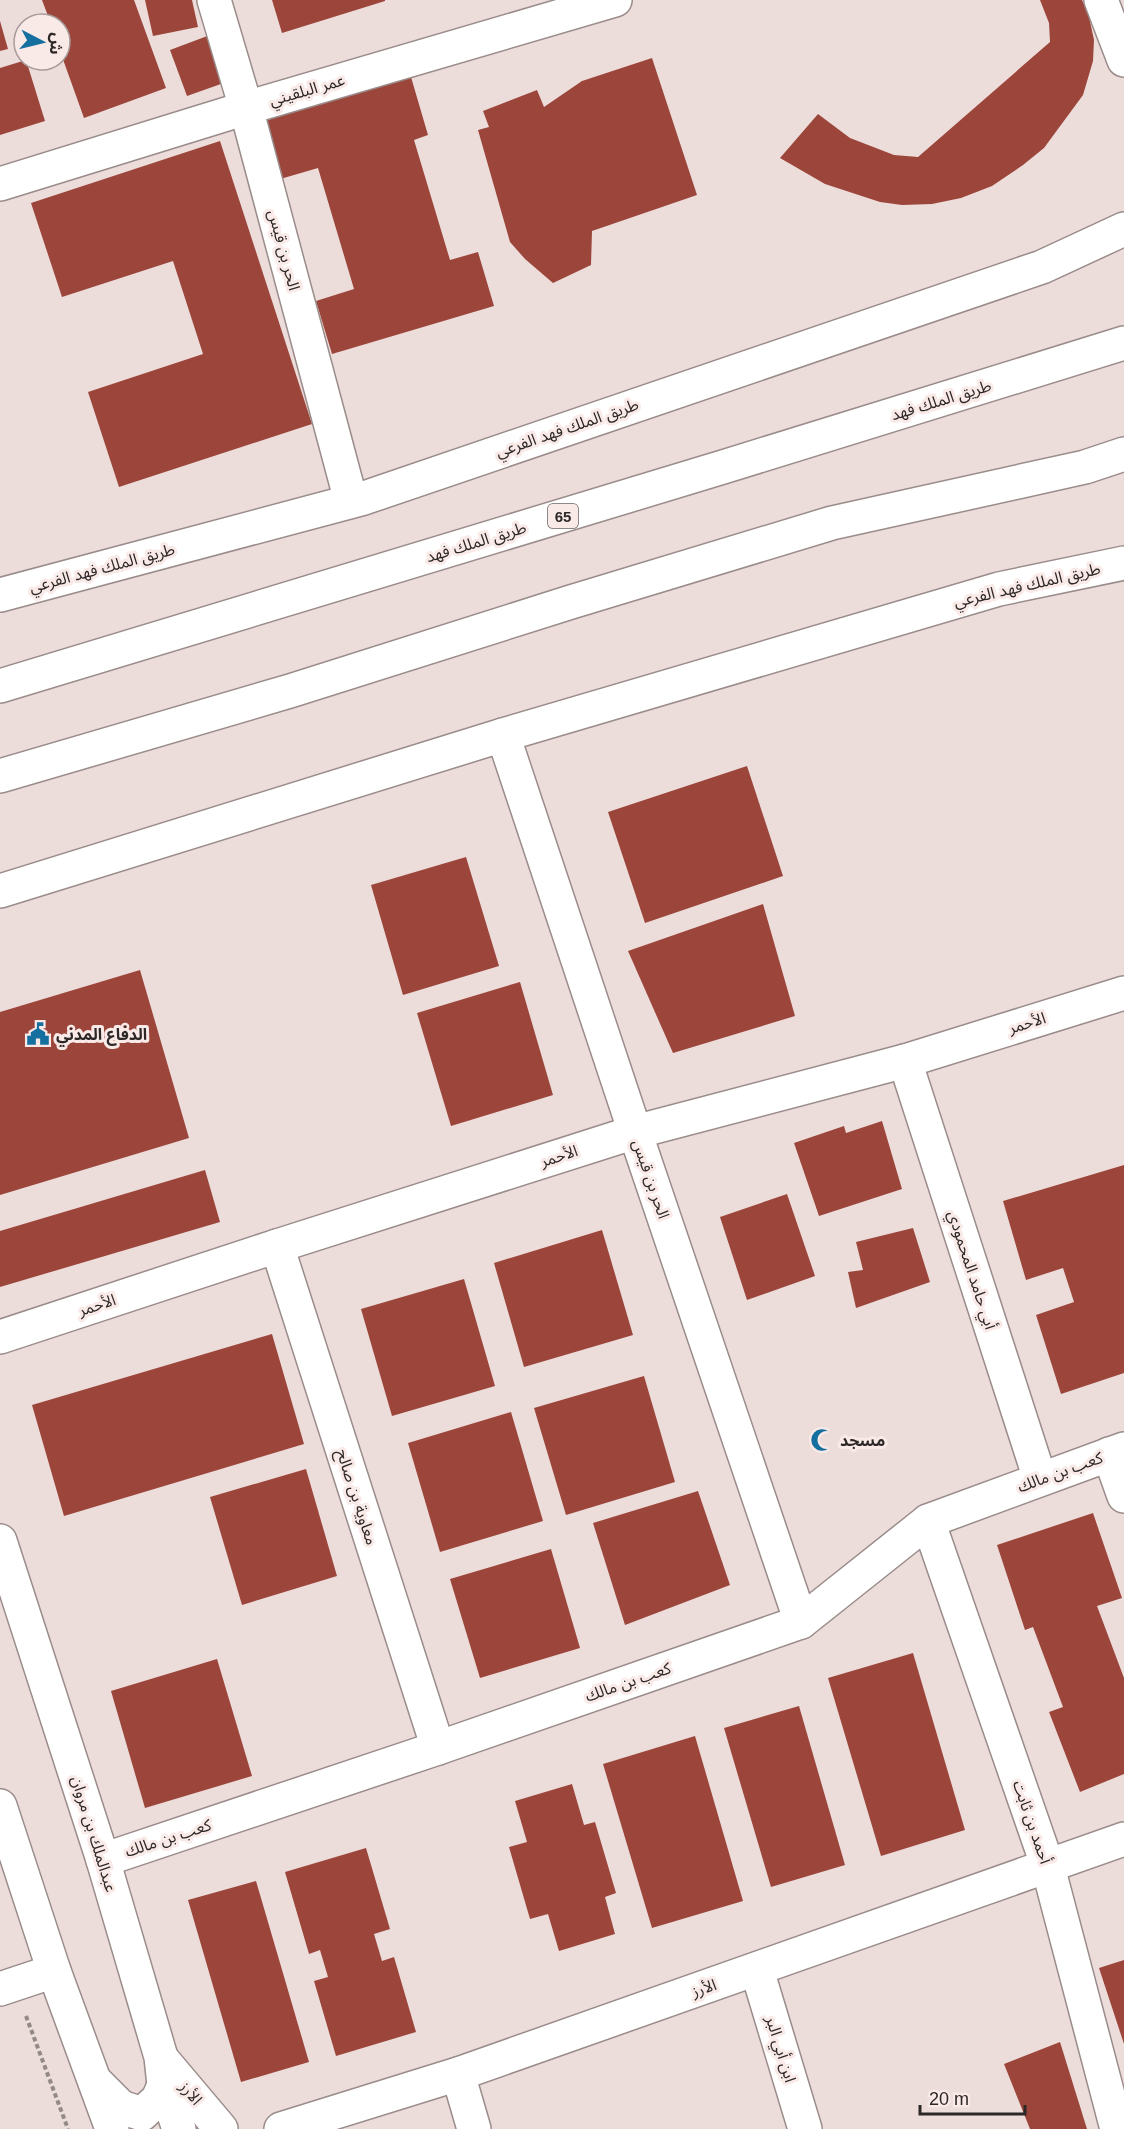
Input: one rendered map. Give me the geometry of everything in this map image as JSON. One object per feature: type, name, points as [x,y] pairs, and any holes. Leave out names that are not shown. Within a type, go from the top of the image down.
[{"type":"main road","name":"الحر بن قيس","points":[[214,0],[246,108],[351,501]]},
{"type":"main road","name":"عمر البلقيني","points":[[0,184],[246,108],[615,0]]},
{"type":"main road","points":[[1101,0],[1124,60]]},
{"type":"main road","name":"طريق الملك فهد الفرعي","points":[[0,596],[351,501],[1042,267],[1124,229]]},
{"type":"main road","points":[[1092,354],[1124,338]]},
{"type":"main road","name":"طريق الملك فهد","points":[[0,686],[723,468],[1124,343]]},
{"type":"main road","points":[[1085,466],[1124,454]]},
{"type":"main road","points":[[0,776],[290,691],[571,602],[832,523],[1124,459]]},
{"type":"main road","name":"طريق الملك فهد الفرعي","points":[[0,891],[503,735],[999,589],[1124,563]]},
{"type":"main road","name":"الحر بن قيس","points":[[503,735],[801,1622]]},
{"type":"main road","name":"الأحمر","points":[[0,1337],[635,1132],[905,1061],[1124,993]]},
{"type":"main road","name":"أبي حامد المحمودي","points":[[905,1061],[1040,1479]]},
{"type":"main road","name":"معاوية بن صالح","points":[[277,1246],[438,1748]]},
{"type":"main road","points":[[1117,1451],[1124,1496]]},
{"type":"main road","name":"كعب بن مالك","points":[[103,1860],[438,1748],[801,1622],[928,1521],[1117,1451]]},
{"type":"main road","name":"أحمد بن ثابت","points":[[928,1521],[1048,1867],[1117,2129]]},
{"type":"main road","name":"عبدالملك بن مروان","points":[[0,1541],[103,1860],[179,2129]]},
{"type":"main road","points":[[0,1806],[54,1971],[112,2129]]},
{"type":"main road","name":"الأرز","points":[[281,2129],[458,2074],[1124,1839]]},
{"type":"main road","name":"ابن أبي البر","points":[[758,1970],[805,2129]]},
{"type":"main road","points":[[7,1987],[54,1971]]},
{"type":"main road","points":[[94,2080],[121,2107],[141,2114],[158,2099],[162,2071]]},
{"type":"main road","name":"الأرز","points":[[162,2071],[221,2129]]},
{"type":"main road","points":[[458,2074],[474,2129]]},
{"type":"path","points":[[7,1987],[68,2129]]},
{"type":"building","points":[[42,0],[134,0],[166,88],[84,118],[68,72],[72,72],[72,12],[46,12]]},
{"type":"building","points":[[145,0],[192,0],[198,27],[153,36]]},
{"type":"building","points":[[272,0],[385,0],[385,1],[282,33]]},
{"type":"building","points":[[1040,0],[1082,0],[1088,12],[1094,40],[1093,61],[1083,95],[1044,148],[992,186],[961,198],[932,204],[902,205],[880,202],[825,184],[780,158],[818,114],[850,138],[894,155],[918,157],[1050,42],[1049,23]]},
{"type":"building","points":[[0,21],[8,49],[0,51]]},
{"type":"building","points":[[218,32],[235,79],[187,96],[170,50]]},
{"type":"building","points":[[652,58],[697,195],[592,231],[591,265],[553,283],[525,259],[510,242],[478,130],[489,127],[483,111],[537,90],[544,107],[582,81]]},
{"type":"building","points":[[12,64],[12,72],[30,72],[45,121],[0,135],[0,68]]},
{"type":"building","points":[[411,77],[428,135],[414,140],[450,260],[478,252],[494,306],[332,354],[316,301],[354,289],[318,168],[270,182],[253,124]]},
{"type":"building","points":[[220,141],[312,424],[119,487],[88,392],[203,354],[173,261],[62,297],[31,203]]},
{"type":"building","points":[[747,766],[783,876],[645,923],[608,812]]},
{"type":"building","points":[[466,857],[499,966],[403,995],[371,885]]},
{"type":"building","points":[[763,904],[795,1016],[673,1053],[628,951]]},
{"type":"building","points":[[140,970],[189,1138],[0,1195],[0,1012]]},
{"type":"building","points":[[520,982],[553,1095],[451,1126],[417,1013]]},
{"type":"building","points":[[882,1121],[902,1189],[819,1216],[794,1143],[844,1126],[846,1133]]},
{"type":"building","points":[[1124,1165],[1124,1373],[1061,1394],[1036,1315],[1074,1302],[1063,1268],[1026,1280],[1003,1201]]},
{"type":"building","points":[[205,1170],[220,1222],[0,1287],[0,1231]]},
{"type":"building","points":[[787,1194],[815,1276],[747,1300],[720,1217]]},
{"type":"building","points":[[913,1228],[930,1282],[856,1308],[848,1272],[863,1270],[856,1242]]},
{"type":"building","points":[[602,1230],[633,1335],[524,1367],[494,1263]]},
{"type":"building","points":[[464,1279],[495,1386],[392,1416],[361,1309]]},
{"type":"building","points":[[272,1334],[304,1444],[64,1516],[32,1405]]},
{"type":"building","points":[[644,1376],[675,1482],[566,1515],[534,1408]]},
{"type":"building","points":[[511,1412],[543,1521],[440,1552],[408,1443]]},
{"type":"building","points":[[306,1469],[337,1576],[242,1605],[210,1497]]},
{"type":"building","points":[[698,1491],[730,1585],[625,1625],[593,1523]]},
{"type":"building","points":[[1093,1513],[1122,1598],[1097,1606],[1124,1678],[1124,1774],[1080,1792],[1049,1712],[1063,1707],[1033,1627],[1025,1630],[997,1545]]},
{"type":"building","points":[[551,1549],[580,1648],[480,1678],[450,1579]]},
{"type":"building","points":[[913,1653],[965,1830],[881,1856],[828,1678]]},
{"type":"building","points":[[217,1659],[252,1776],[145,1808],[111,1691]]},
{"type":"building","points":[[799,1706],[845,1865],[771,1887],[724,1728]]},
{"type":"building","points":[[695,1736],[743,1901],[652,1928],[603,1764]]},
{"type":"building","points":[[572,1784],[584,1825],[595,1822],[616,1893],[605,1897],[615,1934],[559,1951],[548,1914],[530,1919],[509,1847],[527,1842],[515,1801]]},
{"type":"building","points":[[366,1848],[390,1929],[374,1934],[382,1961],[394,1957],[416,2032],[336,2056],[314,1981],[328,1977],[320,1950],[309,1954],[285,1872]]},
{"type":"building","points":[[256,1881],[309,2062],[241,2082],[188,1900]]},
{"type":"building","points":[[1124,1960],[1124,2044],[1099,1968]]},
{"type":"building","points":[[1060,2042],[1087,2129],[1030,2129],[1004,2064]]},
{"type":"place","name":"الدفاع المدني","points":[[38,1034]]},
{"type":"place","name":"مسجد","points":[[822,1440]]}]
